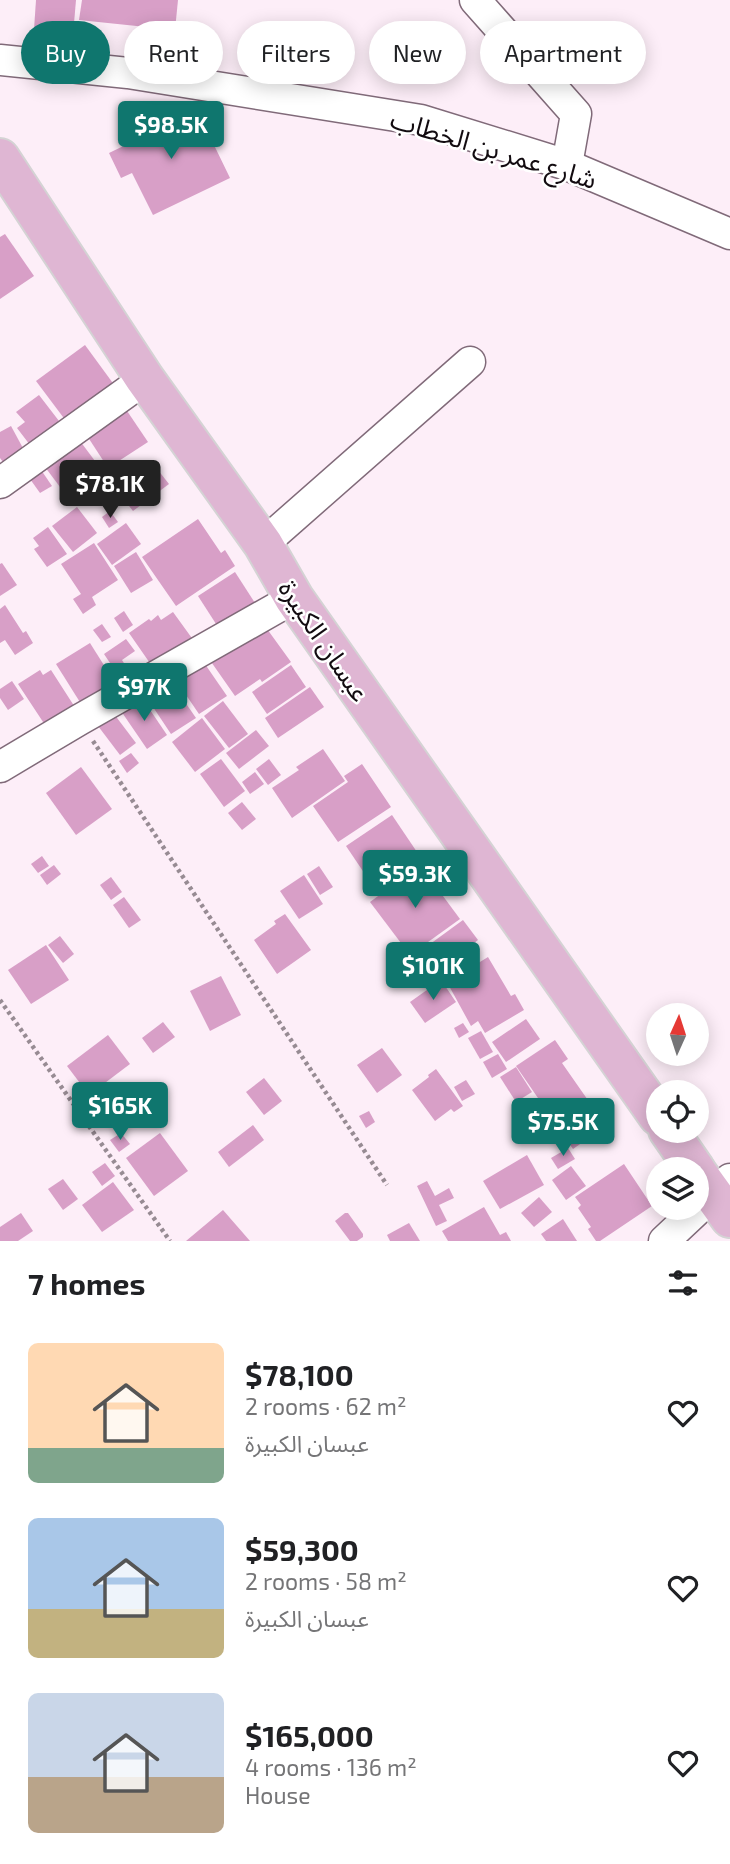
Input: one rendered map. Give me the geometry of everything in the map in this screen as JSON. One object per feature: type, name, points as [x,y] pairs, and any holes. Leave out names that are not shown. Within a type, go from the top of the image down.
[{"type":"main road","name":"عبسان الكبيرة","points":[[0,158],[145,379],[263,544],[293,598],[646,1099]]},
{"type":"main road","points":[[678,1143],[713,1187]]},
{"type":"street","points":[[475,0],[576,114],[567,165]]},
{"type":"street","name":"شارع عمر بن الخطاب","points":[[0,60],[128,72],[421,120],[567,165],[730,234]]},
{"type":"street","points":[[263,544],[470,362]]},
{"type":"street","points":[[0,483],[145,379]]},
{"type":"street","points":[[0,767],[79,719],[293,598]]},
{"type":"street","points":[[664,1241],[713,1187]]},
{"type":"path","points":[[79,719],[387,1185]]},
{"type":"path","points":[[0,1000],[170,1241]]},
{"type":"building","points":[[36,0],[76,0],[74,21],[35,21]]},
{"type":"building","points":[[82,0],[178,0],[176,21],[124,21],[124,25],[110,23],[110,21],[79,20]]},
{"type":"building","points":[[165,112],[171,125],[198,112],[230,178],[153,215],[132,173],[121,178],[109,153],[140,138],[134,127]]},
{"type":"building","points":[[5,234],[34,276],[0,299],[0,237]]},
{"type":"building","points":[[85,345],[115,386],[66,421],[36,381]]},
{"type":"building","points":[[39,395],[59,421],[30,445],[17,428],[25,422],[16,412]]},
{"type":"building","points":[[121,402],[148,442],[108,468],[82,428]]},
{"type":"building","points":[[11,426],[24,450],[3,462],[0,458],[0,432]]},
{"type":"building","points":[[74,433],[95,461],[60,487],[39,459]]},
{"type":"building","points":[[37,464],[52,486],[40,493],[25,472]]},
{"type":"building","points":[[154,465],[169,484],[133,511],[118,492]]},
{"type":"building","points":[[77,507],[97,533],[73,552],[52,526]]},
{"type":"building","points":[[110,511],[118,522],[109,528],[102,517]]},
{"type":"building","points":[[198,519],[221,553],[225,550],[235,566],[176,606],[142,557]]},
{"type":"building","points":[[126,523],[141,544],[112,565],[97,544]]},
{"type":"building","points":[[48,527],[67,554],[47,567],[34,549],[39,546],[33,538]]},
{"type":"building","points":[[94,543],[118,580],[92,597],[96,605],[83,614],[73,599],[81,594],[61,564]]},
{"type":"building","points":[[136,552],[153,580],[131,593],[114,566]]},
{"type":"building","points":[[2,563],[17,585],[0,596],[0,564]]},
{"type":"building","points":[[235,572],[255,603],[218,627],[198,596]]},
{"type":"building","points":[[5,605],[23,633],[26,631],[33,643],[15,655],[5,640],[0,643],[0,609]]},
{"type":"building","points":[[124,611],[133,625],[123,632],[114,618]]},
{"type":"building","points":[[173,612],[194,641],[154,669],[129,633],[149,619],[151,621],[158,615],[161,620]]},
{"type":"building","points":[[262,622],[291,662],[235,696],[207,656]]},
{"type":"building","points":[[102,624],[111,637],[102,642],[93,630]]},
{"type":"building","points":[[126,639],[135,651],[122,660],[129,671],[120,678],[104,654]]},
{"type":"building","points":[[90,643],[117,686],[83,707],[56,664]]},
{"type":"building","points":[[198,654],[227,696],[199,714],[171,673]]},
{"type":"building","points":[[291,665],[306,687],[267,714],[252,692]]},
{"type":"building","points":[[40,670],[43,675],[51,670],[78,712],[49,731],[18,684]]},
{"type":"building","points":[[167,676],[196,718],[171,734],[143,692]]},
{"type":"building","points":[[12,681],[24,699],[8,710],[0,698],[0,689]]},
{"type":"building","points":[[310,687],[324,707],[278,738],[265,718]]},
{"type":"building","points":[[142,698],[167,735],[147,749],[121,711]]},
{"type":"building","points":[[223,701],[248,734],[229,748],[204,716]]},
{"type":"building","points":[[111,710],[136,743],[120,755],[95,722]]},
{"type":"building","points":[[202,718],[225,749],[195,772],[172,742]]},
{"type":"building","points":[[256,730],[269,746],[239,769],[226,753]]},
{"type":"building","points":[[323,749],[345,781],[292,818],[272,788],[299,770],[296,767]]},
{"type":"building","points":[[131,753],[139,763],[127,773],[119,761]]},
{"type":"building","points":[[221,759],[245,791],[224,807],[200,774]]},
{"type":"building","points":[[269,759],[281,775],[268,785],[256,769]]},
{"type":"building","points":[[362,764],[391,807],[338,842],[313,806],[348,782],[344,776]]},
{"type":"building","points":[[81,767],[112,809],[76,835],[46,793]]},
{"type":"building","points":[[255,772],[264,784],[250,794],[242,782]]},
{"type":"building","points":[[242,802],[256,819],[242,830],[228,813]]},
{"type":"building","points":[[392,815],[421,858],[375,889],[346,846]]},
{"type":"building","points":[[42,856],[49,866],[38,873],[31,864]]},
{"type":"building","points":[[54,865],[61,874],[47,885],[40,875]]},
{"type":"building","points":[[420,865],[460,919],[410,955],[370,902]]},
{"type":"building","points":[[319,866],[333,887],[320,895],[307,874]]},
{"type":"building","points":[[304,875],[323,904],[299,919],[280,891]]},
{"type":"building","points":[[111,877],[122,892],[111,900],[100,885]]},
{"type":"building","points":[[124,897],[141,920],[129,928],[113,905]]},
{"type":"building","points":[[285,914],[311,950],[277,974],[254,940]]},
{"type":"building","points":[[463,920],[478,940],[431,975],[415,955]]},
{"type":"building","points":[[60,936],[74,954],[63,963],[48,945]]},
{"type":"building","points":[[46,945],[69,980],[31,1004],[8,970]]},
{"type":"building","points":[[488,957],[511,996],[515,994],[524,1010],[485,1033],[478,1021],[471,1026],[448,984],[469,973],[467,970]]},
{"type":"building","points":[[221,976],[241,1015],[210,1031],[190,991]]},
{"type":"building","points":[[441,980],[456,1002],[425,1023],[410,1002]]},
{"type":"building","points":[[526,1019],[540,1039],[506,1062],[492,1042]]},
{"type":"building","points":[[163,1022],[175,1037],[153,1053],[142,1038]]},
{"type":"building","points":[[463,1023],[469,1032],[459,1038],[454,1028]]},
{"type":"building","points":[[481,1031],[493,1052],[480,1059],[468,1038]]},
{"type":"building","points":[[108,1035],[130,1064],[89,1095],[67,1066]]},
{"type":"building","points":[[555,1040],[568,1059],[562,1063],[606,1126],[573,1149],[516,1066]]},
{"type":"building","points":[[382,1048],[402,1075],[377,1093],[357,1065]]},
{"type":"building","points":[[498,1054],[507,1069],[492,1078],[483,1062]]},
{"type":"building","points":[[516,1067],[532,1092],[516,1102],[500,1077]]},
{"type":"building","points":[[436,1069],[463,1106],[454,1112],[451,1109],[435,1121],[412,1090]]},
{"type":"building","points":[[264,1078],[282,1101],[264,1115],[246,1092]]},
{"type":"building","points":[[466,1080],[475,1094],[462,1101],[454,1087]]},
{"type":"building","points":[[369,1111],[375,1122],[366,1128],[359,1116]]},
{"type":"building","points":[[253,1125],[264,1140],[229,1167],[218,1152]]},
{"type":"building","points":[[121,1133],[130,1144],[119,1152],[110,1140]]},
{"type":"building","points":[[160,1133],[188,1171],[154,1196],[126,1158]]},
{"type":"building","points":[[568,1148],[575,1159],[558,1169],[551,1158]]},
{"type":"building","points":[[527,1155],[544,1185],[500,1209],[483,1181]]},
{"type":"building","points":[[105,1163],[115,1176],[102,1186],[92,1172]]},
{"type":"building","points":[[624,1164],[646,1197],[646,1210],[600,1241],[596,1241],[575,1197]]},
{"type":"building","points":[[571,1166],[586,1186],[566,1200],[552,1180]]},
{"type":"building","points":[[63,1179],[78,1199],[63,1210],[48,1189]]},
{"type":"building","points":[[427,1181],[435,1196],[449,1188],[454,1198],[439,1205],[447,1221],[436,1226],[417,1186]]},
{"type":"building","points":[[113,1182],[134,1210],[102,1232],[82,1205]]},
{"type":"building","points":[[539,1197],[552,1212],[534,1227],[521,1213]]},
{"type":"building","points":[[484,1207],[500,1235],[506,1232],[511,1241],[448,1241],[442,1231]]},
{"type":"building","points":[[223,1210],[250,1241],[186,1241]]},
{"type":"building","points":[[21,1213],[33,1231],[18,1241],[0,1241],[0,1227]]},
{"type":"building","points":[[348,1213],[363,1234],[357,1241],[350,1241],[335,1221]]},
{"type":"building","points":[[563,1219],[577,1241],[546,1241],[541,1234]]},
{"type":"building","points":[[409,1223],[420,1241],[390,1241],[387,1235]]}]
